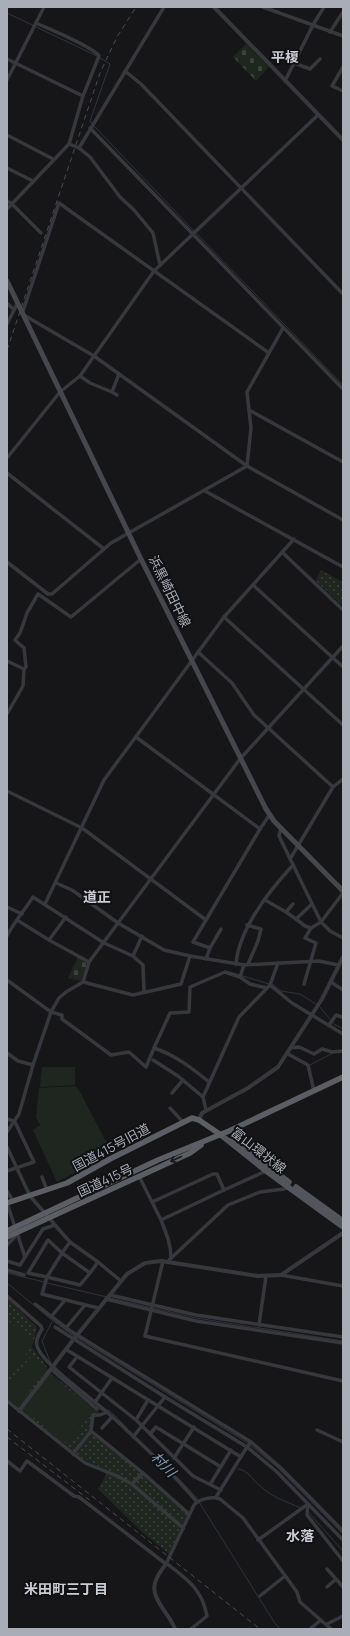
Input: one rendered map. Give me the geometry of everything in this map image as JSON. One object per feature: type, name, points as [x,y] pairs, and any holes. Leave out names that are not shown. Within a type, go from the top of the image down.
[{"type":"highway","name":"国道415号","points":[[7,1236],[46,1215],[158,1160],[221,1135],[343,1077]]},
{"type":"highway","name":"国道415号旧道","points":[[7,1203],[67,1183],[110,1159],[183,1122],[192,1118],[199,1120]]},
{"type":"highway","points":[[199,1120],[221,1135]]},
{"type":"highway","name":"国道415号","points":[[46,1215],[190,1153],[209,1139]]},
{"type":"highway","name":"国道415号","points":[[7,1231],[16,1232]]},
{"type":"main road","name":"浜黒崎田中線","points":[[7,281],[141,559],[240,758],[270,814],[281,828],[343,892]]},
{"type":"main road","name":"富山環状線","points":[[221,1135],[266,1171],[343,1221]]},
{"type":"main road","name":"富山環状線","points":[[221,1135],[231,1140],[343,1227]]},
{"type":"street","points":[[7,80],[44,7]]},
{"type":"street","points":[[79,148],[164,7]]},
{"type":"street","points":[[214,7],[343,140]]},
{"type":"street","points":[[263,7],[343,36]]},
{"type":"street","points":[[285,81],[313,25],[324,7]]},
{"type":"street","points":[[330,32],[343,12]]},
{"type":"street","points":[[7,209],[11,203],[69,144],[83,96],[100,56],[80,44],[36,23]]},
{"type":"street","points":[[7,59],[83,96]]},
{"type":"street","points":[[294,63],[310,69],[320,59]]},
{"type":"street","points":[[343,67],[332,86],[343,91]]},
{"type":"street","points":[[125,70],[343,294]]},
{"type":"street","points":[[7,458],[60,392],[80,376],[154,271],[318,115]]},
{"type":"street","points":[[90,128],[343,389]]},
{"type":"street","points":[[7,135],[53,159]]},
{"type":"street","points":[[69,144],[79,148],[90,157],[120,197],[134,210],[153,233],[160,265]]},
{"type":"street","points":[[7,168],[33,181]]},
{"type":"street","points":[[7,201],[11,203],[41,233]]},
{"type":"street","points":[[269,353],[59,203],[22,314],[94,356],[247,466],[343,520]]},
{"type":"street","points":[[7,303],[14,310]]},
{"type":"street","points":[[7,324],[17,304]]},
{"type":"street","points":[[247,466],[250,428],[247,392],[283,328]]},
{"type":"street","points":[[112,392],[119,374]]},
{"type":"street","points":[[80,376],[90,383],[117,395]]},
{"type":"street","points":[[249,410],[343,462]]},
{"type":"street","points":[[7,562],[48,594],[52,594],[104,549],[247,466]]},
{"type":"street","points":[[7,473],[104,549]]},
{"type":"street","points":[[205,491],[343,567]]},
{"type":"street","points":[[45,904],[104,780],[224,617],[294,540]]},
{"type":"street","points":[[283,553],[343,610]]},
{"type":"street","points":[[7,714],[23,686],[24,669],[26,668],[24,648],[15,640],[20,633],[27,613],[38,594],[70,617],[141,559]]},
{"type":"street","points":[[253,585],[343,667]]},
{"type":"street","points":[[224,617],[343,725]]},
{"type":"street","points":[[7,1132],[23,1105],[33,1065],[51,1012],[59,998],[83,982],[89,962],[240,758],[343,646]]},
{"type":"street","points":[[198,652],[232,683],[254,715],[333,787]]},
{"type":"street","points":[[7,661],[24,669]]},
{"type":"street","points":[[136,738],[260,829]]},
{"type":"street","points":[[290,859],[299,847],[333,787],[343,779]]},
{"type":"street","points":[[7,791],[82,828],[150,880],[206,920]]},
{"type":"street","points":[[210,948],[193,942],[270,814]]},
{"type":"street","points":[[281,828],[279,836],[321,922],[330,931],[343,938]]},
{"type":"street","points":[[236,964],[239,947],[247,925],[293,865]]},
{"type":"street","points":[[56,882],[72,890],[118,924],[142,936],[164,950],[236,964],[319,961],[338,966]]},
{"type":"street","points":[[304,984],[312,962],[316,943],[305,938],[311,928],[321,922],[343,892]]},
{"type":"street","points":[[7,936],[13,923],[22,914],[33,897],[104,943],[133,956],[143,965],[144,992]]},
{"type":"street","points":[[265,900],[286,912],[305,926],[311,928]]},
{"type":"street","points":[[286,912],[293,904]]},
{"type":"street","points":[[296,919],[312,904]]},
{"type":"street","points":[[7,906],[22,914]]},
{"type":"street","points":[[49,940],[66,917]]},
{"type":"street","points":[[17,920],[89,962]]},
{"type":"street","points":[[240,977],[258,941],[260,929],[247,925]]},
{"type":"street","points":[[206,959],[210,948],[221,930]]},
{"type":"street","points":[[133,956],[142,936]]},
{"type":"street","points":[[83,982],[129,994],[180,984],[190,956]]},
{"type":"street","points":[[199,1120],[202,1113],[206,1110],[248,1088],[273,1072],[292,1048],[331,982],[342,960]]},
{"type":"street","points":[[203,1097],[239,1017],[268,986],[278,963]]},
{"type":"street","points":[[7,980],[51,1012],[62,1015],[62,1019],[111,1055],[129,1052],[146,1066],[170,1013],[189,1012],[190,988],[226,972],[240,977],[250,984],[268,986],[286,999],[343,1034]]},
{"type":"street","points":[[331,982],[343,990]]},
{"type":"street","points":[[330,1026],[336,1015],[343,1016]]},
{"type":"street","points":[[292,1048],[299,1047],[314,1054],[322,1049],[332,1052],[343,1051]]},
{"type":"street","points":[[154,1048],[167,1052],[210,1082]]},
{"type":"street","points":[[7,1053],[18,1061],[33,1065]]},
{"type":"street","points":[[288,1054],[308,1065],[314,1091]]},
{"type":"street","points":[[153,1060],[183,1080],[203,1097],[206,1110]]},
{"type":"street","points":[[172,1094],[183,1080]]},
{"type":"street","points":[[170,1108],[183,1122]]},
{"type":"street","points":[[7,1119],[14,1121],[34,1162],[7,1171]]},
{"type":"street","points":[[7,1147],[30,1196],[54,1225],[70,1242],[122,1281]]},
{"type":"street","points":[[161,1220],[266,1171]]},
{"type":"street","points":[[152,1202],[214,1174],[217,1174],[224,1190]]},
{"type":"street","points":[[139,1176],[168,1237],[171,1248],[169,1260]]},
{"type":"street","points":[[42,1177],[47,1190]]},
{"type":"street","points":[[169,1260],[228,1205],[260,1192],[284,1189],[289,1185]]},
{"type":"street","points":[[7,1191],[13,1201]]},
{"type":"street","points":[[7,1203],[25,1257]]},
{"type":"street","points":[[7,1261],[20,1265],[43,1229],[54,1225]]},
{"type":"street","points":[[7,1245],[16,1232]]},
{"type":"street","points":[[281,1275],[343,1232]]},
{"type":"street","points":[[90,1273],[62,1253],[48,1240],[28,1273],[45,1280],[80,1285],[90,1273],[98,1262]]},
{"type":"street","points":[[70,1242],[45,1280],[42,1294],[98,1308]]},
{"type":"street","points":[[19,1411],[98,1308],[133,1269],[145,1262],[169,1260],[266,1276],[281,1275],[343,1286]]},
{"type":"street","points":[[163,1261],[145,1336],[343,1381]]},
{"type":"street","points":[[7,1270],[24,1274]]},
{"type":"street","points":[[259,1325],[266,1276]]},
{"type":"street","points":[[110,1295],[196,1321],[343,1343]]},
{"type":"street","points":[[7,1296],[41,1326],[42,1329],[36,1339],[36,1346],[52,1368],[97,1409],[112,1417],[134,1437],[198,1501]]},
{"type":"street","points":[[106,1299],[152,1308],[343,1337]]},
{"type":"street","points":[[51,1317],[65,1300]]},
{"type":"street","points":[[35,1304],[66,1328],[251,1442],[282,1468],[343,1531]]},
{"type":"street","points":[[66,1328],[85,1305]]},
{"type":"street","points":[[55,1327],[73,1340],[247,1447],[277,1472],[343,1540]]},
{"type":"street","points":[[311,1338],[312,1333]]},
{"type":"street","points":[[67,1350],[241,1457]]},
{"type":"street","points":[[77,1357],[69,1367],[136,1420],[193,1476],[210,1483],[221,1490]]},
{"type":"street","points":[[52,1368],[95,1402],[105,1413]]},
{"type":"street","points":[[95,1402],[112,1378]]},
{"type":"street","points":[[134,1437],[165,1396]]},
{"type":"street","points":[[136,1420],[148,1400]]},
{"type":"street","points":[[7,1401],[73,1454],[91,1466],[117,1476],[132,1484],[183,1528]]},
{"type":"street","points":[[73,1454],[91,1431],[92,1415],[97,1409]]},
{"type":"street","points":[[92,1415],[105,1413]]},
{"type":"street","points":[[102,1428],[112,1417]]},
{"type":"street","points":[[150,1434],[156,1427],[221,1467]]},
{"type":"street","points":[[174,1458],[194,1427]]},
{"type":"street","points":[[317,1430],[343,1442]]},
{"type":"street","points":[[91,1431],[143,1473],[190,1514]]},
{"type":"street","points":[[175,1629],[172,1620],[155,1595],[155,1581],[166,1564],[190,1514],[198,1501],[216,1497],[251,1442]]},
{"type":"street","points":[[210,1483],[231,1450]]},
{"type":"street","points":[[7,1461],[20,1471],[27,1461],[74,1496],[79,1497],[200,1592],[207,1616],[192,1629]]},
{"type":"street","points":[[132,1484],[143,1473]]},
{"type":"street","points":[[216,1497],[243,1518],[296,1592],[300,1602],[331,1629]]},
{"type":"street","points":[[258,1540],[308,1504]]},
{"type":"street","points":[[308,1504],[307,1516],[343,1561]]},
{"type":"street","points":[[327,1569],[343,1587]]},
{"type":"street","points":[[260,1596],[285,1576]]},
{"type":"street","points":[[328,1587],[336,1579]]},
{"type":"street","points":[[327,1624],[343,1616]]},
{"type":"street","points":[[310,1629],[321,1620]]},
{"type":"green space","points":[[246,44],[269,67],[256,81],[233,57]]},
{"type":"green space","points":[[321,570],[343,582],[343,606],[316,581]]},
{"type":"green space","points":[[78,957],[87,963],[81,981],[68,978]]},
{"type":"green space","points":[[42,1067],[75,1067],[75,1085],[40,1087]]},
{"type":"green space","points":[[75,1086],[79,1090],[112,1153],[57,1182],[33,1130],[40,1125],[36,1117],[39,1088]]},
{"type":"green space","points":[[7,1298],[36,1326],[37,1329],[32,1347],[46,1365],[48,1371],[101,1414],[92,1415],[90,1432],[116,1451],[188,1514],[169,1554],[143,1533],[98,1489],[108,1471],[84,1460],[7,1399]]},
{"type":"green space","points":[[7,1320],[31,1339],[30,1349],[7,1380]]},
{"type":"green space","points":[[32,1355],[47,1367],[18,1406],[7,1397],[7,1386]]},
{"type":"green space","points":[[47,1372],[94,1410],[68,1444],[20,1407]]},
{"type":"waterway","points":[[7,13],[97,56]]},
{"type":"waterway","points":[[92,124],[90,121],[110,64],[100,58]]},
{"type":"waterway","points":[[94,126],[194,231]]},
{"type":"waterway","points":[[196,233],[343,385]]},
{"type":"waterway","points":[[230,972],[269,984]]},
{"type":"waterway","points":[[272,984],[281,991],[300,994],[317,1005]]},
{"type":"waterway","points":[[320,1007],[334,1024],[343,1029]]},
{"type":"waterway","points":[[310,1065],[333,1053]]},
{"type":"waterway","points":[[7,1273],[44,1282]]},
{"type":"waterway","points":[[7,1283],[53,1321],[74,1336]]},
{"type":"waterway","points":[[47,1283],[107,1297]]},
{"type":"waterway","points":[[110,1298],[196,1318],[343,1341]]},
{"type":"waterway","name":"村川","points":[[51,1364],[42,1341],[52,1322]]},
{"type":"waterway","points":[[76,1337],[246,1442],[277,1467],[343,1534]]},
{"type":"waterway","name":"村川","points":[[97,1407],[103,1411]]},
{"type":"waterway","name":"村川","points":[[106,1410],[109,1410],[127,1428]]},
{"type":"waterway","points":[[238,1469],[247,1473],[273,1495],[301,1508]]},
{"type":"waterway","name":"村川","points":[[177,1477],[198,1499]]},
{"type":"waterway","name":"村川","points":[[199,1502],[274,1622],[280,1629]]},
{"type":"waterway","points":[[309,1513],[343,1551]]},
{"type":"railway","points":[[7,350],[100,73],[117,37],[136,7]]},
{"type":"railway","points":[[7,1429],[260,1629]]},
{"type":"railway","points":[[7,1437],[92,1502]]},
{"type":"district","name":"平榎","points":[[285,56]]},
{"type":"district","name":"道正","points":[[97,896]]},
{"type":"district","name":"水落","points":[[300,1535]]},
{"type":"district","name":"米田町三丁目","points":[[66,1588]]}]
